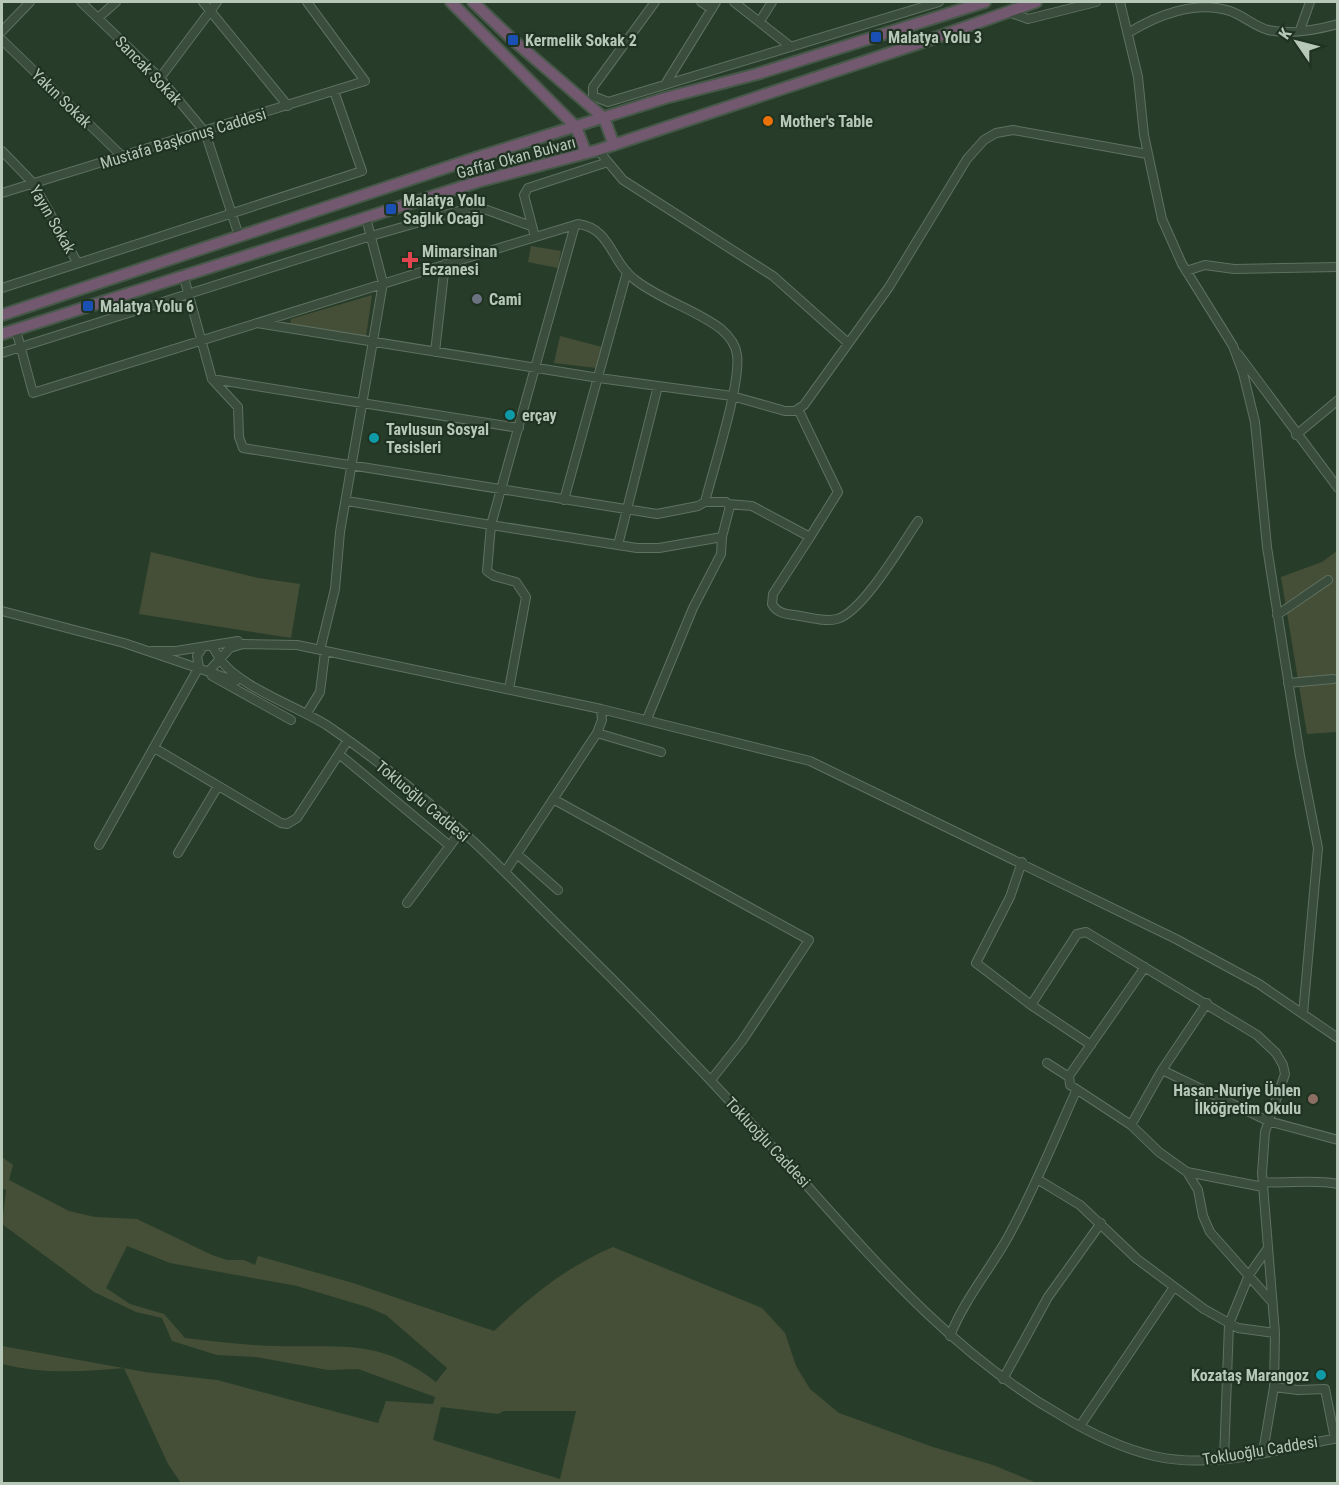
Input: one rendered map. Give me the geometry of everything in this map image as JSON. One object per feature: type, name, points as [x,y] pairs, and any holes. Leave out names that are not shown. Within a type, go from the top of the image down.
[{"type":"highway","points":[[451,2],[576,127],[586,153]]},
{"type":"highway","points":[[473,2],[513,40],[604,118],[614,145]]},
{"type":"highway","name":"Gaffar Okan Bulvarı","points":[[2,315],[604,118],[758,74],[985,2]]},
{"type":"highway","name":"Gaffar Okan Bulvarı","points":[[2,334],[183,274],[477,182],[614,145],[1036,2]]},
{"type":"street","points":[[2,31],[30,2]]},
{"type":"street","name":"Sancak Sokak","points":[[81,2],[160,78],[205,132],[239,236]]},
{"type":"street","points":[[98,18],[117,2]]},
{"type":"street","points":[[203,2],[288,106]]},
{"type":"street","points":[[160,78],[217,2]]},
{"type":"street","name":"Mustafa Başkonuş Caddesi","points":[[2,193],[365,81],[307,2]]},
{"type":"street","points":[[655,2],[592,91],[596,99],[608,102],[916,5],[939,2]]},
{"type":"street","points":[[666,83],[714,5],[701,2]]},
{"type":"street","points":[[734,2],[790,46]]},
{"type":"street","points":[[760,21],[772,2]]},
{"type":"street","points":[[1006,12],[1028,20],[1096,2]]},
{"type":"street","points":[[1120,2],[1138,77],[1147,154],[1162,219],[1186,271],[1235,351],[1338,488]]},
{"type":"street","points":[[1300,30],[1310,2]]},
{"type":"street","points":[[916,5],[919,23]]},
{"type":"street","points":[[1128,33],[1166,14],[1196,8],[1232,12],[1253,24],[1271,30],[1300,30],[1338,24]]},
{"type":"street","name":"Yakın Sokak","points":[[2,40],[123,157]]},
{"type":"street","points":[[2,288],[362,171],[334,91]]},
{"type":"street","points":[[256,323],[599,378],[732,396],[786,411],[798,409],[804,405],[847,342],[889,287],[967,159],[984,140],[1013,130],[1147,154]]},
{"type":"street","points":[[598,150],[623,180],[772,276],[847,342]]},
{"type":"street","name":"Yayın Sokak","points":[[2,151],[33,183],[77,262]]},
{"type":"street","points":[[535,237],[524,195],[528,188],[608,162]]},
{"type":"street","points":[[2,353],[371,236],[476,206],[531,226]]},
{"type":"street","points":[[307,713],[320,692],[323,651],[335,589],[340,532],[383,283],[366,218]]},
{"type":"street","points":[[509,689],[526,597],[516,582],[494,576],[487,571],[491,525],[575,225]]},
{"type":"street","points":[[16,330],[33,393],[445,264],[575,225],[586,226],[599,232],[631,278],[715,325],[729,337],[738,360],[732,396],[705,502]]},
{"type":"street","points":[[435,352],[445,264]]},
{"type":"street","points":[[1186,271],[1205,265],[1234,269],[1338,267]]},
{"type":"street","points":[[564,500],[627,272]]},
{"type":"street","points":[[183,274],[212,380],[238,407],[239,437],[243,448],[657,514],[705,502],[752,506],[810,537]]},
{"type":"street","points":[[1235,351],[1248,388],[1257,432],[1267,547],[1317,848],[1303,1014]]},
{"type":"street","points":[[212,380],[519,428]]},
{"type":"street","points":[[618,545],[658,386]]},
{"type":"street","points":[[1296,435],[1338,400]]},
{"type":"street","points":[[798,409],[838,492],[773,594],[772,604],[781,613],[831,620],[841,618],[855,608],[876,582],[918,521]]},
{"type":"street","points":[[347,501],[618,545],[659,548],[722,537]]},
{"type":"street","points":[[647,719],[693,608],[721,554],[722,537],[730,510],[728,504]]},
{"type":"street","points":[[1277,615],[1328,580]]},
{"type":"street","name":"Tokluoğlu Caddesi","points":[[2,611],[147,651],[258,688]]},
{"type":"street","points":[[147,651],[241,641],[297,645],[647,719],[810,761],[1022,862],[1201,952],[1259,984],[1338,1038]]},
{"type":"street","points":[[251,643],[230,648],[209,671],[223,683],[291,720]]},
{"type":"street","points":[[99,845],[156,748],[199,667],[197,656],[207,646]]},
{"type":"street","name":"Tokluoğlu Caddesi","points":[[207,646],[229,672],[307,713],[348,740],[461,831],[638,1003],[842,1222],[879,1267],[950,1336],[1003,1379],[1080,1426],[1121,1445],[1152,1455],[1186,1460],[1224,1459],[1336,1438]]},
{"type":"street","points":[[1288,683],[1333,679]]},
{"type":"street","points":[[505,872],[597,733],[602,720],[601,709]]},
{"type":"street","points":[[597,733],[661,752]]},
{"type":"street","points":[[156,748],[280,823],[290,824],[297,818],[348,740]]},
{"type":"street","points":[[339,754],[450,846]]},
{"type":"street","points":[[178,853],[218,786]]},
{"type":"street","points":[[553,799],[809,940],[742,1041],[711,1080]]},
{"type":"street","points":[[407,903],[461,831]]},
{"type":"street","points":[[517,854],[558,890]]},
{"type":"street","points":[[1022,862],[1010,897],[976,963],[1031,1005],[1091,1045]]},
{"type":"street","points":[[1031,1005],[1080,933],[1088,933],[1257,1035],[1281,1061],[1285,1074],[1268,1121],[1263,1184],[1275,1333],[1274,1387],[1263,1452]]},
{"type":"street","points":[[1145,967],[1069,1077],[1070,1085],[1131,1125],[1159,1152],[1187,1172],[1198,1190],[1201,1209],[1210,1232],[1273,1304]]},
{"type":"street","points":[[1131,1125],[1162,1071],[1207,1003]]},
{"type":"street","points":[[1047,1063],[1069,1077]]},
{"type":"street","points":[[1162,1071],[1268,1121],[1338,1140]]},
{"type":"street","points":[[950,1336],[961,1311],[998,1254],[1037,1179],[1076,1091]]},
{"type":"street","points":[[1187,1172],[1263,1184],[1322,1181],[1338,1184]]},
{"type":"street","points":[[1037,1179],[1070,1197],[1101,1223],[1128,1251],[1174,1287],[1229,1324],[1246,1330],[1275,1333]]},
{"type":"street","points":[[1003,1379],[1048,1297],[1101,1223]]},
{"type":"street","points":[[1224,1459],[1229,1324],[1249,1275],[1268,1248]]},
{"type":"street","points":[[1080,1426],[1174,1287]]},
{"type":"street","points":[[1274,1387],[1298,1390],[1325,1389],[1336,1438]]},
{"type":"green space","points":[[531,246],[561,251],[558,268],[528,262]]},
{"type":"green space","points":[[372,295],[366,337],[290,325],[291,319]]},
{"type":"green space","points":[[560,336],[610,349],[605,369],[554,363]]},
{"type":"green space","points":[[1337,551],[1337,732],[1307,734],[1281,577],[1322,562]]},
{"type":"green space","points":[[151,552],[258,578],[300,584],[291,638],[139,614]]},
{"type":"green space","points":[[2,1157],[13,1165],[9,1180],[69,1211],[95,1217],[137,1219],[227,1260],[244,1260],[255,1265],[258,1256],[353,1283],[494,1331],[564,1273],[613,1247],[762,1308],[785,1333],[796,1366],[810,1389],[839,1413],[933,1447],[993,1465],[1037,1483],[181,1483],[168,1464],[124,1368],[217,1380],[378,1423],[386,1401],[433,1404],[435,1397],[358,1369],[328,1370],[256,1357],[217,1355],[172,1341],[162,1318],[136,1312],[94,1292],[2,1224],[6,1190],[2,1188]],"holes":[[[127,1246],[170,1263],[297,1286],[367,1307],[386,1315],[447,1368],[436,1382],[397,1358],[360,1348],[255,1345],[185,1338],[164,1314],[130,1304],[106,1288]],[[441,1407],[498,1414],[504,1411],[576,1411],[560,1479],[433,1440]]]},
{"type":"green space","points":[[2,1346],[123,1368],[63,1371],[17,1367],[2,1364]]},
{"type":"place","name":"Malatya Yolu 3","points":[[876,37]]},
{"type":"place","name":"Kermelik Sokak 2","points":[[513,40]]},
{"type":"place","name":"Mother's Table","points":[[768,121]]},
{"type":"place","name":"Malatya Yolu Sağlık Ocağı","points":[[391,209]]},
{"type":"place","name":"Mimarsinan Eczanesi","points":[[410,260]]},
{"type":"place","name":"Cami","points":[[477,299]]},
{"type":"place","name":"Malatya Yolu 6","points":[[88,306]]},
{"type":"place","name":"erçay","points":[[510,415]]},
{"type":"place","name":"Tavlusun Sosyal Tesisleri","points":[[374,438]]},
{"type":"place","name":"Hasan-Nuriye Ünlen İlköğretim Okulu","points":[[1313,1099]]},
{"type":"place","name":"Kozataş Marangoz","points":[[1321,1375]]}]
